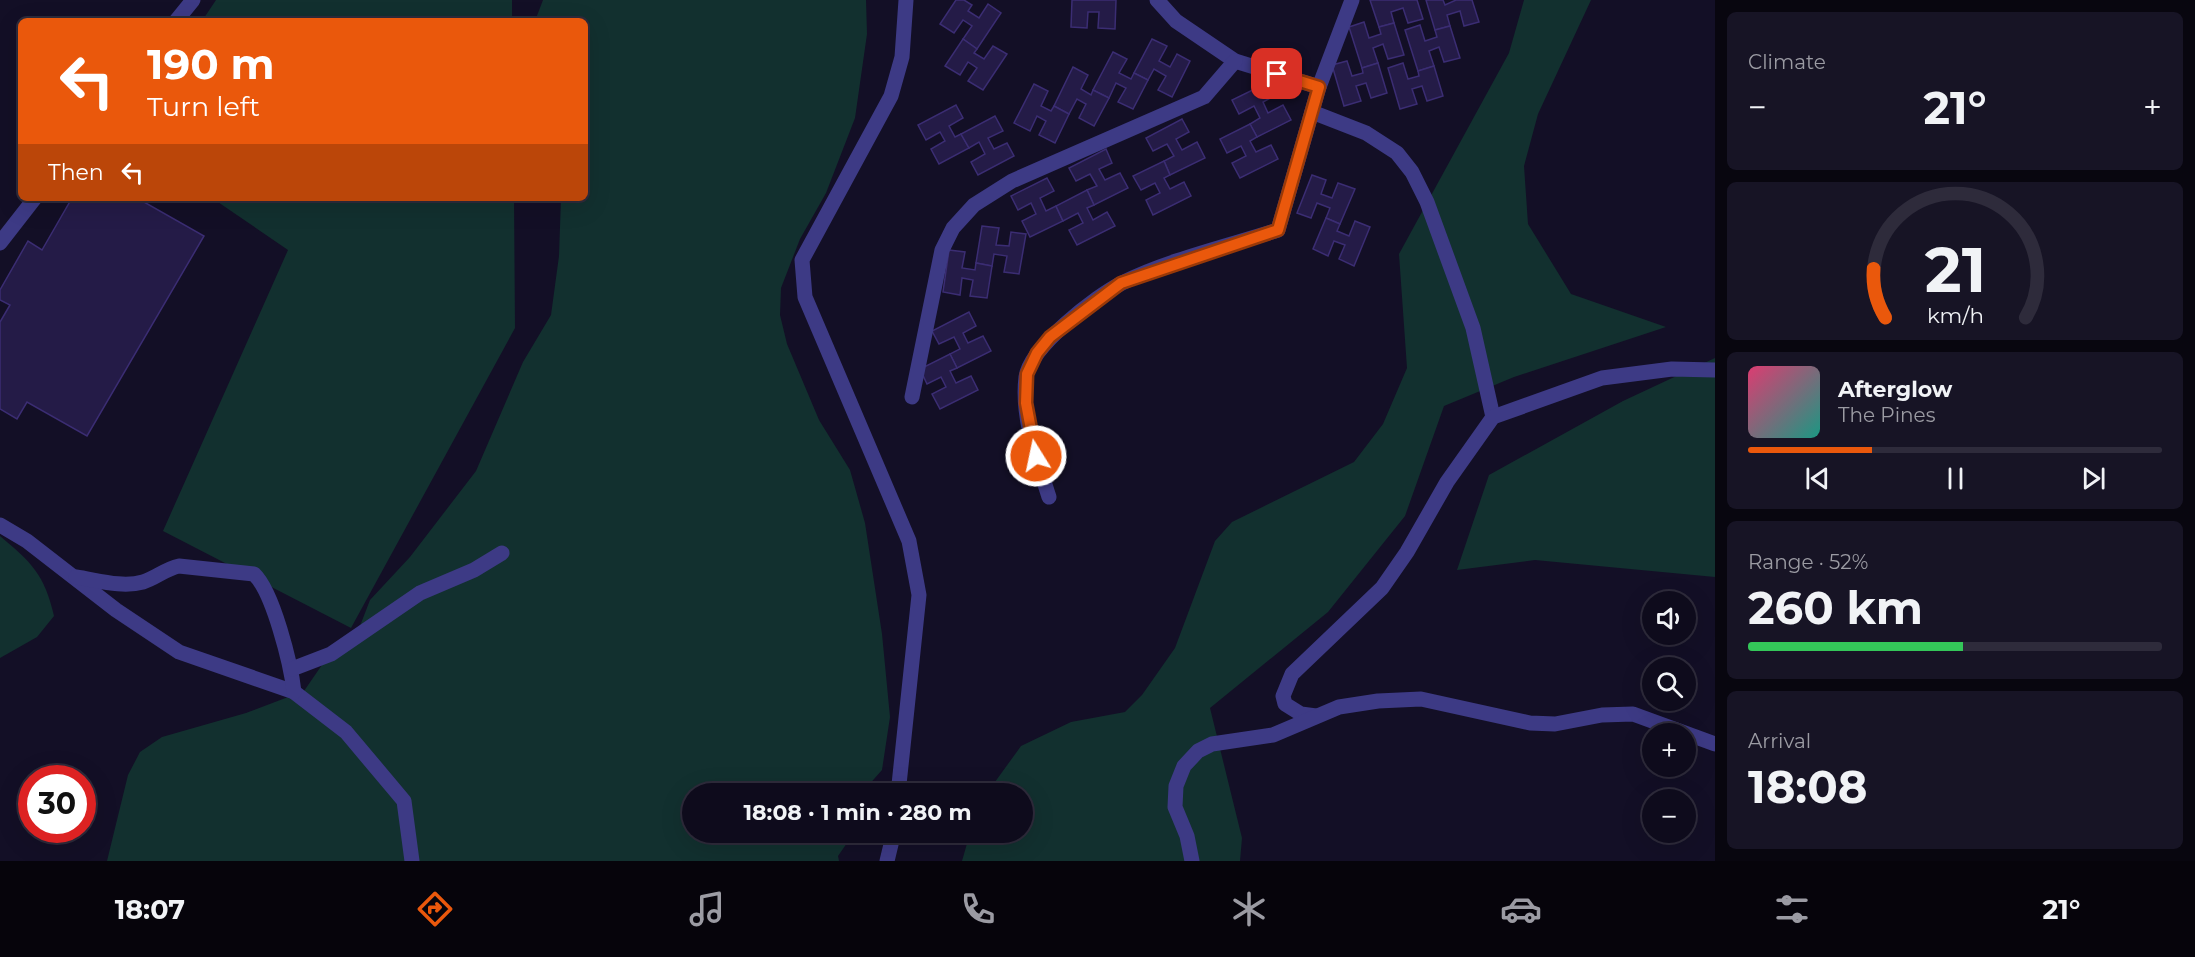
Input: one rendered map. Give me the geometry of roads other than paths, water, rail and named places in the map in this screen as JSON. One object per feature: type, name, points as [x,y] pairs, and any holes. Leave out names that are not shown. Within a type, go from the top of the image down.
[{"type":"street","points":[[178,18],[193,0]]},
{"type":"street","points":[[899,783],[919,595],[909,541],[805,297],[802,260],[891,96],[902,57],[906,0]]},
{"type":"street","points":[[1157,0],[1176,21],[1234,61],[1319,87]]},
{"type":"street","points":[[1049,497],[1036,456],[1026,403],[1027,374],[1037,353],[1050,337],[1121,283],[1278,230],[1319,87],[1352,0]]},
{"type":"street","points":[[912,397],[942,250],[953,228],[974,205],[1012,182],[1204,97],[1234,61]]},
{"type":"street","points":[[1312,112],[1366,133],[1396,153],[1412,172],[1427,202],[1473,328],[1493,417]]},
{"type":"street","points":[[0,243],[33,201]]},
{"type":"street","points":[[1316,716],[1301,714],[1285,704],[1283,696],[1292,674],[1382,588],[1407,552],[1447,482],[1493,417],[1602,378],[1672,369],[1715,370]]},
{"type":"street","points":[[0,525],[27,541],[116,610],[179,652],[294,692],[346,732],[404,801],[412,861]]},
{"type":"street","points":[[292,669],[331,654],[420,593],[474,570],[502,553]]},
{"type":"street","points":[[72,576],[132,583],[144,582],[169,568],[179,567],[254,574],[265,590],[292,669],[294,692]]},
{"type":"street","points":[[1192,861],[1187,836],[1175,807],[1176,786],[1184,766],[1197,751],[1212,744],[1273,735],[1339,707],[1378,701],[1421,699],[1530,723],[1555,724],[1602,715],[1633,714],[1715,744]]},
{"type":"street","points":[[886,861],[891,843]]}]
